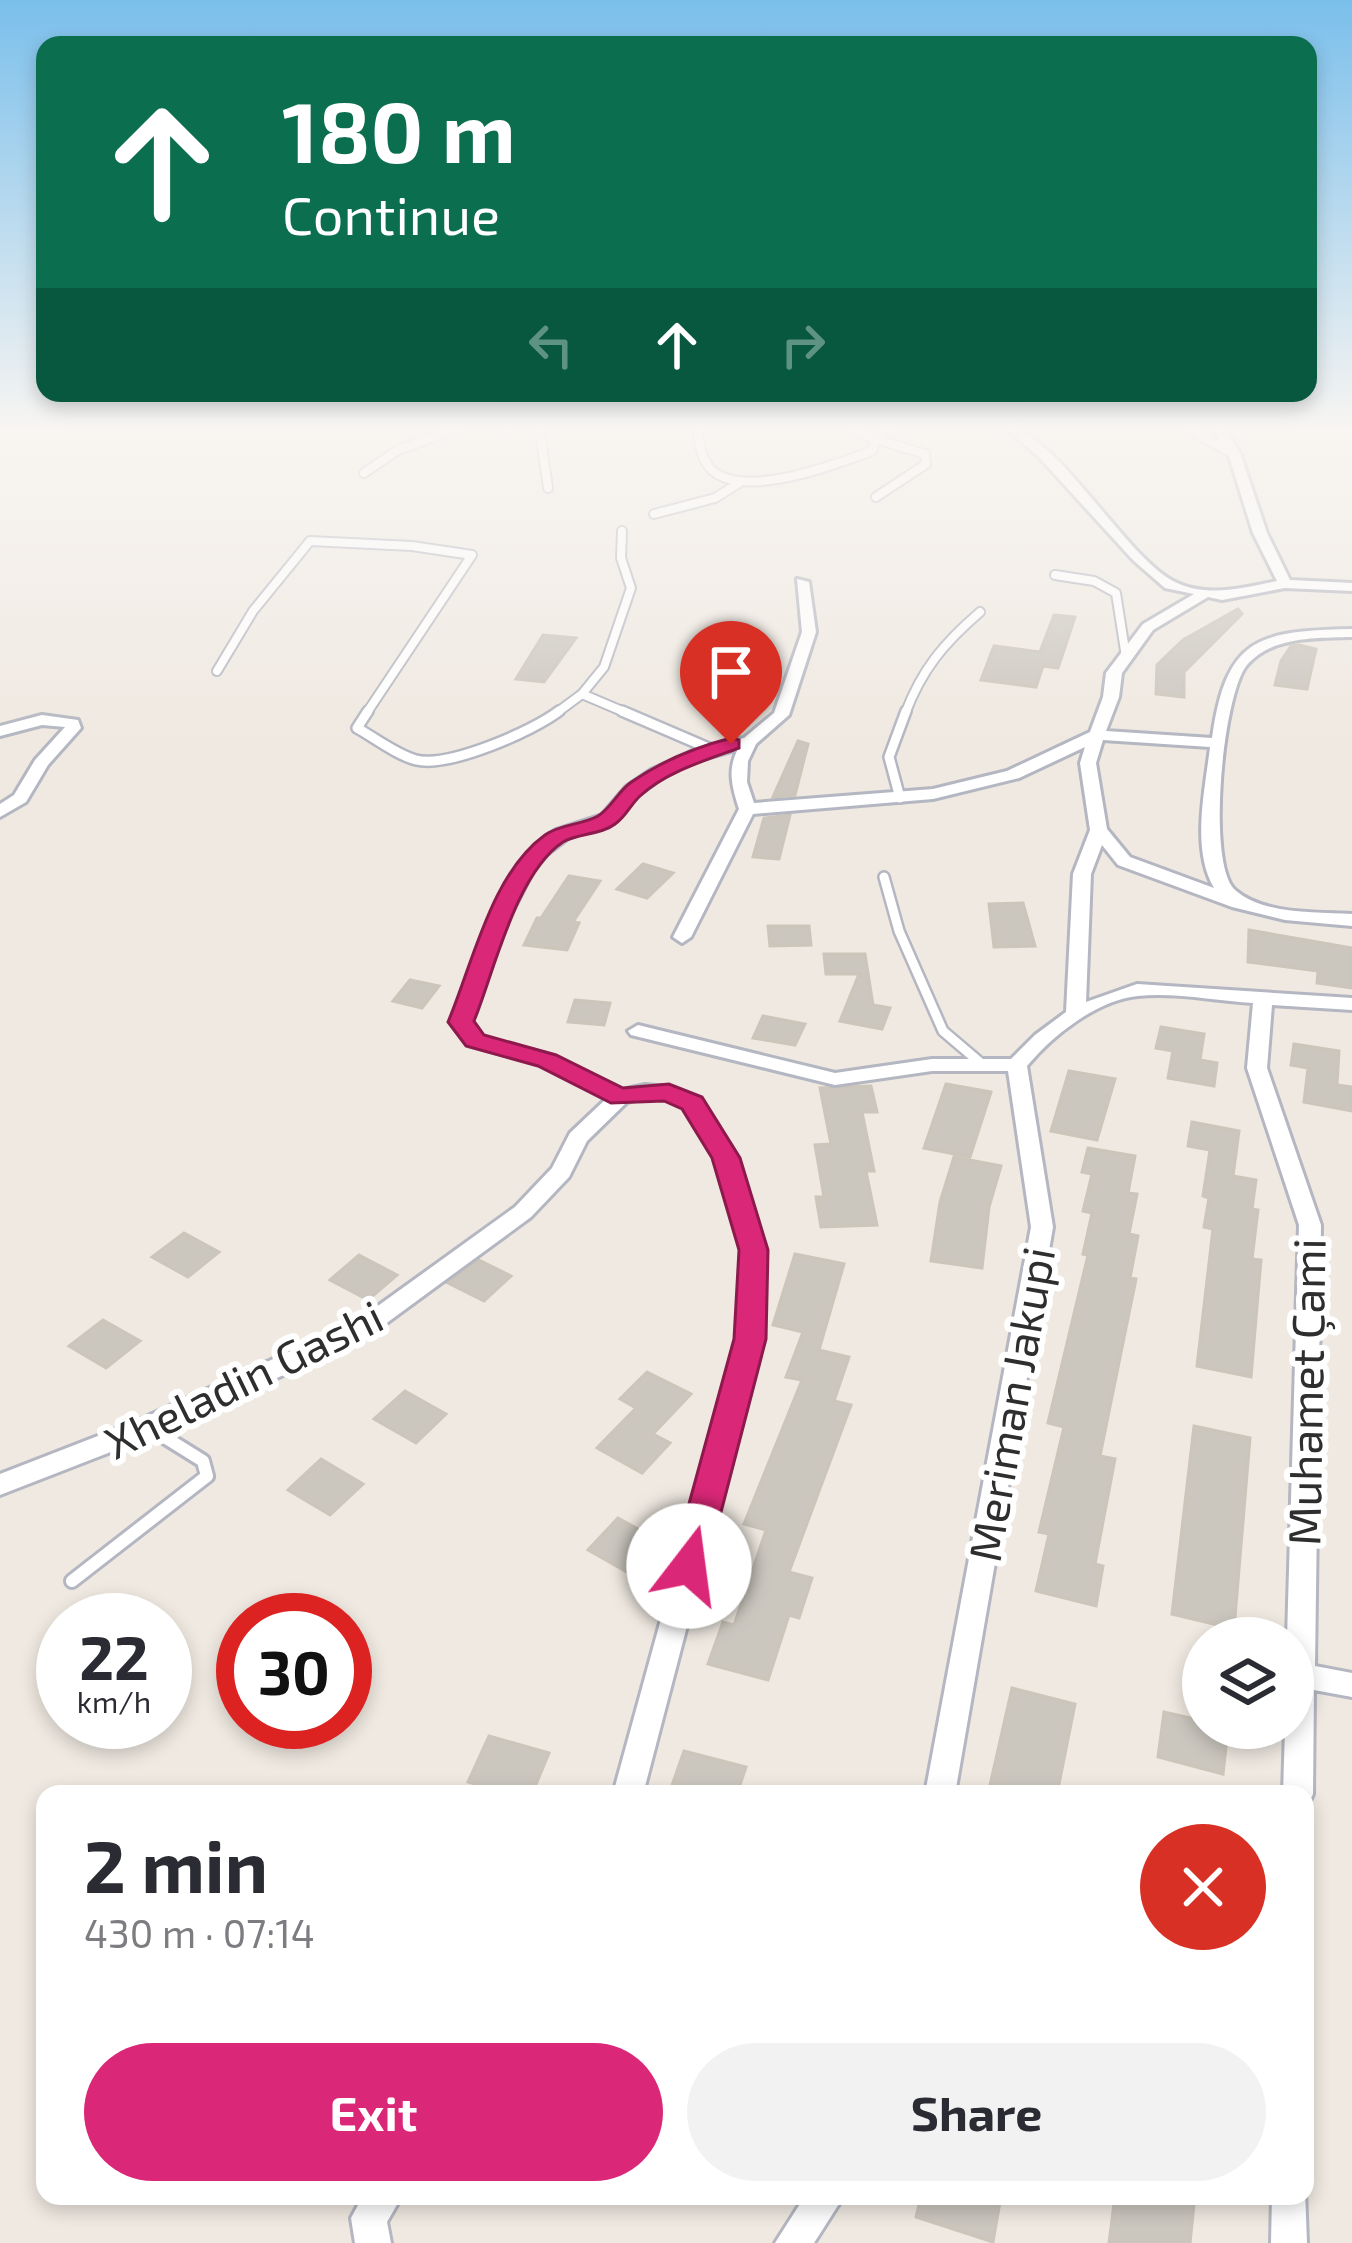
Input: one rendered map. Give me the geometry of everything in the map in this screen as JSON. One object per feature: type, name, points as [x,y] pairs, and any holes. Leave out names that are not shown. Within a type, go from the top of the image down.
[{"type":"street","points":[[1114,531],[1171,585],[1204,594],[1222,596],[1285,584],[1352,586]]},
{"type":"street","points":[[1259,531],[1285,584]]},
{"type":"street","points":[[682,937],[747,809],[739,782],[740,760],[749,742],[781,715],[809,632],[802,582]]},
{"type":"street","points":[[1204,594],[1148,627],[1114,673],[1112,697],[1088,763],[1099,830],[1124,861],[1215,898],[1352,920]]},
{"type":"street","points":[[1261,908],[1228,893],[1214,878],[1211,842],[1230,676],[1244,655],[1269,641],[1352,633]]},
{"type":"street","points":[[0,731],[56,719],[72,723],[73,728],[41,763],[20,798],[0,812]]},
{"type":"street","points":[[747,809],[900,798],[1012,775],[1096,734],[1220,743]]},
{"type":"street","points":[[630,1785],[750,1339],[754,1250],[726,1158],[692,1103],[669,1093],[645,1091],[620,1097],[547,1060],[475,1040],[461,1022],[484,966],[487,939],[532,861],[555,837],[607,820],[634,789],[713,750],[749,742]]},
{"type":"street","points":[[1076,1016],[1082,874],[1099,830]]},
{"type":"street","points":[[638,1031],[835,1079],[932,1065],[1017,1065],[1040,1036],[1110,997],[1137,990],[1352,1004]]},
{"type":"street","name":"Muhamet Çami","points":[[1263,998],[1257,1068],[1310,1225],[1301,1617]]},
{"type":"street","name":"Meriman Jakupi","points":[[942,1785],[1042,1227],[1017,1065]]},
{"type":"street","name":"Xheladin Gashi","points":[[0,1485],[148,1427],[365,1327],[524,1212],[561,1172],[578,1138],[620,1097]]},
{"type":"street","points":[[1314,1678],[1352,1685]]},
{"type":"street","name":"Muhamet Çami","points":[[1298,1785],[1299,1749]]},
{"type":"street","points":[[373,2243],[369,2218],[378,2205]]},
{"type":"street","points":[[793,2243],[820,2205]]},
{"type":"street","points":[[1288,2243],[1290,2205]]},
{"type":"lane","points":[[217,671],[254,610],[310,541],[389,548],[433,545],[472,555],[357,728],[418,761],[450,757],[535,729],[582,694],[604,667],[632,588],[621,558],[622,531]]},
{"type":"lane","points":[[1055,574],[1094,581],[1116,593],[1126,657]]},
{"type":"lane","points":[[900,798],[889,757],[917,681],[937,649],[980,612]]},
{"type":"lane","points":[[582,694],[713,750]]},
{"type":"lane","points":[[884,877],[898,931],[943,1031],[983,1065]]},
{"type":"lane","points":[[72,1581],[207,1476],[203,1461],[148,1427]]},
{"type":"building","points":[[1238,609],[1242,614],[1184,672],[1184,697],[1156,694],[1157,665],[1183,640]]},
{"type":"building","points":[[1054,615],[1075,617],[1058,668],[1043,666],[1036,687],[981,680],[994,646],[1040,652]]},
{"type":"building","points":[[543,635],[576,638],[544,682],[516,679]]},
{"type":"building","points":[[1291,646],[1316,649],[1307,689],[1275,685],[1281,661]]},
{"type":"building","points":[[798,741],[808,744],[795,795],[773,797]]},
{"type":"building","points":[[790,815],[779,859],[753,857],[764,818]]},
{"type":"building","points":[[643,864],[673,873],[647,898],[617,889]]},
{"type":"building","points":[[569,876],[600,881],[573,922],[579,923],[567,950],[524,945],[537,918]]},
{"type":"building","points":[[1023,903],[1035,946],[994,947],[989,904]]},
{"type":"building","points":[[768,926],[809,926],[811,945],[770,946]]},
{"type":"building","points":[[1249,930],[1352,948],[1352,988],[1317,983],[1318,971],[1248,962]]},
{"type":"building","points":[[824,954],[865,954],[873,1005],[890,1008],[882,1029],[840,1021],[859,974],[826,974]]},
{"type":"building","points":[[410,980],[439,986],[422,1008],[393,1001]]},
{"type":"building","points":[[575,1000],[610,1003],[604,1025],[568,1022]]},
{"type":"building","points":[[763,1016],[805,1024],[795,1045],[753,1038]]},
{"type":"building","points":[[1161,1027],[1204,1034],[1200,1060],[1217,1063],[1214,1086],[1168,1078],[1173,1051],[1156,1048]]},
{"type":"building","points":[[1294,1044],[1339,1051],[1337,1085],[1352,1087],[1352,1111],[1304,1102],[1308,1068],[1291,1065]]},
{"type":"building","points":[[1069,1071],[1115,1079],[1097,1140],[1051,1131]]},
{"type":"building","points":[[946,1084],[991,1092],[970,1157],[924,1148]]},
{"type":"building","points":[[871,1086],[877,1112],[862,1112],[874,1171],[866,1171],[877,1225],[821,1227],[816,1197],[824,1197],[815,1145],[831,1144],[820,1088]]},
{"type":"building","points":[[1192,1122],[1239,1131],[1233,1176],[1256,1180],[1252,1259],[1261,1260],[1251,1377],[1197,1366],[1213,1229],[1204,1227],[1210,1150],[1188,1146]]},
{"type":"building","points":[[1088,1148],[1135,1156],[1128,1193],[1137,1194],[1129,1234],[1138,1236],[1130,1278],[1136,1279],[1100,1456],[1115,1459],[1095,1564],[1103,1566],[1096,1606],[1036,1591],[1049,1534],[1039,1532],[1064,1427],[1048,1423],[1088,1255],[1083,1254],[1092,1213],[1083,1211],[1092,1174],[1082,1172]]},
{"type":"building","points":[[954,1157],[1001,1166],[989,1207],[982,1268],[931,1261],[940,1202]]},
{"type":"building","points":[[184,1233],[219,1252],[188,1277],[152,1257]]},
{"type":"building","points":[[795,1254],[844,1264],[819,1350],[849,1357],[834,1401],[851,1405],[789,1572],[812,1578],[799,1618],[789,1615],[768,1680],[708,1664],[723,1622],[734,1625],[766,1530],[744,1524],[802,1380],[786,1377],[803,1332],[773,1325]]},
{"type":"building","points":[[359,1255],[397,1275],[368,1300],[330,1280]]},
{"type":"building","points":[[479,1260],[511,1276],[484,1301],[448,1283]]},
{"type":"building","points":[[103,1320],[140,1341],[106,1368],[69,1346]]},
{"type":"building","points":[[647,1372],[691,1394],[653,1434],[670,1443],[642,1473],[597,1448],[636,1408],[620,1399]]},
{"type":"building","points":[[405,1391],[446,1414],[416,1443],[374,1419]]},
{"type":"building","points":[[1194,1426],[1250,1438],[1235,1617],[1172,1614]]},
{"type":"building","points":[[321,1459],[363,1484],[330,1515],[288,1490]]},
{"type":"building","points":[[618,1518],[665,1544],[636,1577],[588,1550]]},
{"type":"building","points":[[1012,1688],[1075,1704],[1059,1785],[990,1785]]},
{"type":"building","points":[[1164,1712],[1182,1716],[1182,1749],[1226,1749],[1223,1774],[1158,1757]]},
{"type":"building","points":[[489,1736],[549,1753],[536,1785],[468,1782]]},
{"type":"building","points":[[684,1751],[746,1767],[740,1785],[672,1785]]},
{"type":"building","points":[[919,2205],[999,2205],[993,2242],[916,2217]]},
{"type":"building","points":[[1114,2205],[1194,2205],[1190,2243],[1109,2243]]},
{"type":"route","points":[[689,1566],[750,1339],[754,1250],[726,1158],[692,1103],[669,1093],[645,1091],[620,1097],[547,1060],[475,1040],[461,1022],[484,966],[487,939],[532,861],[555,837],[607,820],[634,789],[686,760],[731,744]]}]
